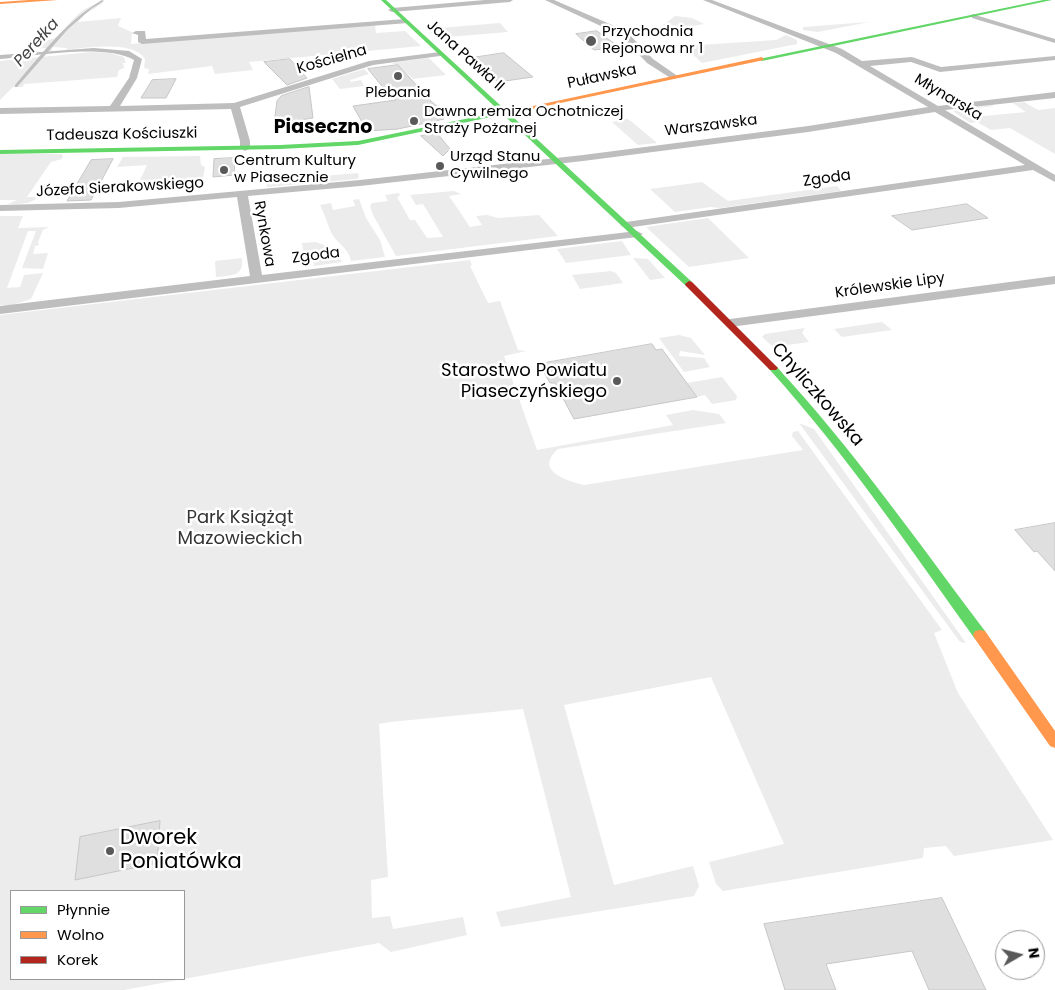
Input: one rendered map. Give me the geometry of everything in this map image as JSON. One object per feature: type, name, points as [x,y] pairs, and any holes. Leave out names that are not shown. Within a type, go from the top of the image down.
[{"type":"street","points":[[0,4],[56,0]]},
{"type":"street","name":"Jana Pawła II","points":[[383,0],[440,54],[506,112]]},
{"type":"street","points":[[392,10],[510,0]]},
{"type":"street","points":[[548,0],[623,33],[650,61],[675,77]]},
{"type":"street","name":"Młynarska","points":[[709,0],[838,51],[1055,179]]},
{"type":"street","name":"Puławska","points":[[245,148],[328,146],[358,143],[1050,0]]},
{"type":"street","points":[[975,16],[1055,41]]},
{"type":"street","points":[[136,33],[142,33],[142,42],[404,21]]},
{"type":"street","points":[[0,57],[105,49],[125,51],[136,57],[138,62],[134,78],[113,109]]},
{"type":"street","name":"Kościelna","points":[[0,110],[235,106],[372,63],[440,54]]},
{"type":"street","points":[[861,64],[912,60],[940,70],[1055,58]]},
{"type":"street","name":"Warszawska","points":[[371,182],[558,161],[808,129],[935,108],[1055,95]]},
{"type":"street","points":[[235,106],[245,140],[245,148]]},
{"type":"street","name":"Chyliczkowska","points":[[506,112],[730,323],[797,393],[838,443],[987,645],[1055,742]]},
{"type":"street","name":"Tadeusza Kościuszki","points":[[0,152],[245,148]]},
{"type":"street","name":"Zgoda","points":[[626,225],[1033,167]]},
{"type":"street","name":"Józefa Sierakowskiego","points":[[0,208],[84,207],[371,182]]},
{"type":"street","name":"Rynkowa","points":[[242,194],[256,279]]},
{"type":"street","name":"Zgoda","points":[[0,310],[636,234]]},
{"type":"street","name":"Królewskie Lipy","points":[[730,323],[1055,280]]},
{"type":"green space","points":[[103,3],[84,15],[78,22],[121,18],[118,26],[132,32],[131,44],[375,24],[376,33],[405,31],[421,46],[249,62],[253,70],[215,74],[212,66],[148,74],[149,69],[144,68],[145,59],[139,53],[120,47],[66,50],[67,48],[53,47],[51,51],[44,51],[47,48],[29,49],[37,43],[56,37],[88,7]]},
{"type":"green space","points":[[675,16],[692,18],[704,24],[672,30],[677,33],[650,35]]},
{"type":"green space","points":[[869,22],[818,32],[803,30],[803,27]]},
{"type":"green space","points":[[500,23],[508,32],[437,38],[427,29]]},
{"type":"green space","points":[[786,35],[797,40],[797,44],[702,63],[684,46],[776,40]]},
{"type":"green space","points":[[92,52],[110,53],[124,57],[126,63],[123,63],[124,68],[119,70],[117,77],[24,84],[23,87],[13,87],[0,100],[0,61]]},
{"type":"green space","points":[[427,58],[446,75],[413,79],[399,66],[392,63]]},
{"type":"green space","points":[[364,69],[369,74],[350,80],[351,82],[361,80],[364,86],[340,89],[332,79]]},
{"type":"green space","points":[[1024,102],[1038,110],[1055,108],[1055,154],[1010,128],[991,130],[977,122],[970,123],[953,111],[992,105],[994,106],[978,108],[976,111],[984,116],[1026,112],[1013,103]]},
{"type":"green space","points":[[627,119],[657,143],[638,145],[612,122]]},
{"type":"green space","points":[[0,154],[61,154],[63,156],[62,159],[51,162],[27,197],[38,197],[35,200],[28,203],[8,204],[17,200],[0,200]]},
{"type":"green space","points":[[200,156],[201,165],[205,167],[203,178],[158,182],[140,180],[147,165],[117,167],[123,157]]},
{"type":"green space","points":[[358,173],[359,177],[357,179],[267,187],[266,181]]},
{"type":"green space","points":[[702,182],[728,201],[837,186],[841,191],[720,208],[711,207],[675,212],[650,189]]},
{"type":"green space","points":[[454,191],[461,194],[449,196],[470,227],[482,225],[476,216],[487,215],[498,218],[539,215],[558,236],[396,256],[373,215],[370,206],[372,203],[388,201],[385,195],[399,193],[400,196],[397,197],[410,220],[415,220],[427,238],[443,237],[423,204],[416,205],[410,195]]},
{"type":"green space","points":[[359,199],[366,218],[380,240],[385,257],[351,261],[348,253],[331,232],[320,205],[331,203],[333,210],[355,206],[353,200]]},
{"type":"green space","points":[[0,216],[23,216],[18,228],[49,227],[43,230],[38,242],[39,245],[35,246],[33,254],[48,253],[43,269],[22,268],[36,231],[28,231],[7,288],[20,287],[24,275],[43,273],[31,299],[12,305],[0,305]]},
{"type":"green space","points":[[708,218],[749,258],[689,267],[646,227]]},
{"type":"green space","points":[[622,241],[631,255],[566,263],[557,249]]},
{"type":"green space","points":[[316,242],[336,250],[342,262],[314,266],[311,250],[303,251],[302,243]]},
{"type":"green space","points":[[242,258],[239,272],[216,277],[215,261]]},
{"type":"green space","points":[[633,258],[648,259],[665,278],[650,280]]},
{"type":"green space","name":"Park Książąt Mazowieckich","points":[[470,260],[472,265],[470,266],[488,303],[500,301],[518,350],[526,351],[504,356],[537,450],[673,425],[666,415],[693,410],[719,414],[726,423],[558,449],[551,457],[549,463],[551,469],[562,478],[584,485],[803,450],[792,436],[793,432],[798,431],[942,630],[934,633],[958,693],[1053,840],[954,856],[946,846],[924,848],[923,858],[723,891],[716,884],[709,862],[784,844],[711,677],[564,705],[614,885],[693,866],[699,886],[694,896],[501,927],[496,912],[571,897],[523,709],[390,722],[379,724],[388,877],[371,880],[372,918],[390,916],[393,929],[463,917],[467,935],[391,952],[379,943],[185,979],[185,890],[10,890],[10,980],[179,980],[124,990],[0,990],[0,315]]},
{"type":"green space","points":[[611,271],[616,273],[623,283],[580,289],[572,275]]},
{"type":"green space","points":[[882,322],[892,330],[842,337],[834,329]]},
{"type":"green space","points":[[805,328],[802,333],[809,342],[773,347],[762,337],[765,334]]},
{"type":"green space","points":[[679,335],[691,338],[705,355],[680,351],[679,356],[704,358],[710,367],[684,372],[659,338]]},
{"type":"green space","points":[[722,377],[737,396],[736,400],[712,404],[705,395],[697,397],[687,383]]},
{"type":"green space","points":[[799,423],[814,429],[966,643],[960,642]]},
{"type":"building","points":[[597,31],[619,47],[594,50],[576,34]]},
{"type":"building","points":[[504,53],[533,77],[498,82],[471,58]]},
{"type":"building","points":[[290,59],[307,78],[287,85],[264,62]]},
{"type":"building","points":[[398,65],[433,103],[446,113],[437,114],[444,119],[398,129],[367,131],[353,106],[396,100],[368,69]]},
{"type":"building","points":[[176,79],[166,98],[141,98],[152,80]]},
{"type":"building","points":[[309,87],[313,118],[274,124],[277,101],[281,96]]},
{"type":"building","points":[[437,133],[450,149],[443,156],[421,136]]},
{"type":"building","name":"Centrum Kultury w Piasecznie","points":[[235,158],[234,175],[213,177],[214,159]]},
{"type":"building","points":[[113,159],[91,200],[67,201],[91,160]]},
{"type":"building","points":[[967,204],[988,218],[912,230],[892,216]]},
{"type":"building","name":"Starostwo Powiatu Piaseczyńskiego","points":[[652,344],[656,350],[662,349],[697,397],[574,419],[555,383],[550,383],[539,364]]},
{"type":"building","points":[[1055,523],[1055,571],[1037,551],[1034,552],[1015,530]]},
{"type":"building","points":[[160,821],[157,863],[75,880],[80,837]]},
{"type":"building","points":[[942,898],[986,990],[929,990],[912,951],[826,964],[836,990],[785,990],[764,924]]},
{"type":"waterway","name":"Perełka","points":[[16,86],[67,28],[103,1]]},
{"type":"traffic: fast","points":[[383,0],[689,284]]},
{"type":"traffic: fast","points":[[762,59],[1050,0]]},
{"type":"traffic: fast","points":[[0,152],[280,147],[358,143],[494,115]]},
{"type":"traffic: fast","points":[[773,368],[829,431],[855,464],[980,635]]},
{"type":"traffic: slow","points":[[0,3],[56,0]]},
{"type":"traffic: slow","points":[[494,115],[762,59]]},
{"type":"traffic: slow","points":[[980,635],[1055,742]]},
{"type":"traffic: jam","points":[[689,284],[773,368]]},
{"type":"place","name":"Przychodnia Rejonowa nr 1","points":[[591,41]]},
{"type":"place","name":"Plebania","points":[[398,76]]},
{"type":"place","name":"Dawna remiza Ochotniczej Straży Pożarnej","points":[[414,121]]},
{"type":"place","name":"Urząd Stanu Cywilnego","points":[[440,166]]},
{"type":"place","name":"Centrum Kultury w Piasecznie","points":[[224,170]]},
{"type":"place","name":"Starostwo Powiatu Piaseczyńskiego","points":[[617,381]]},
{"type":"place","name":"Dworek Poniatówka","points":[[110,851]]},
{"type":"district","name":"Piaseczno","points":[[323,128]]}]
